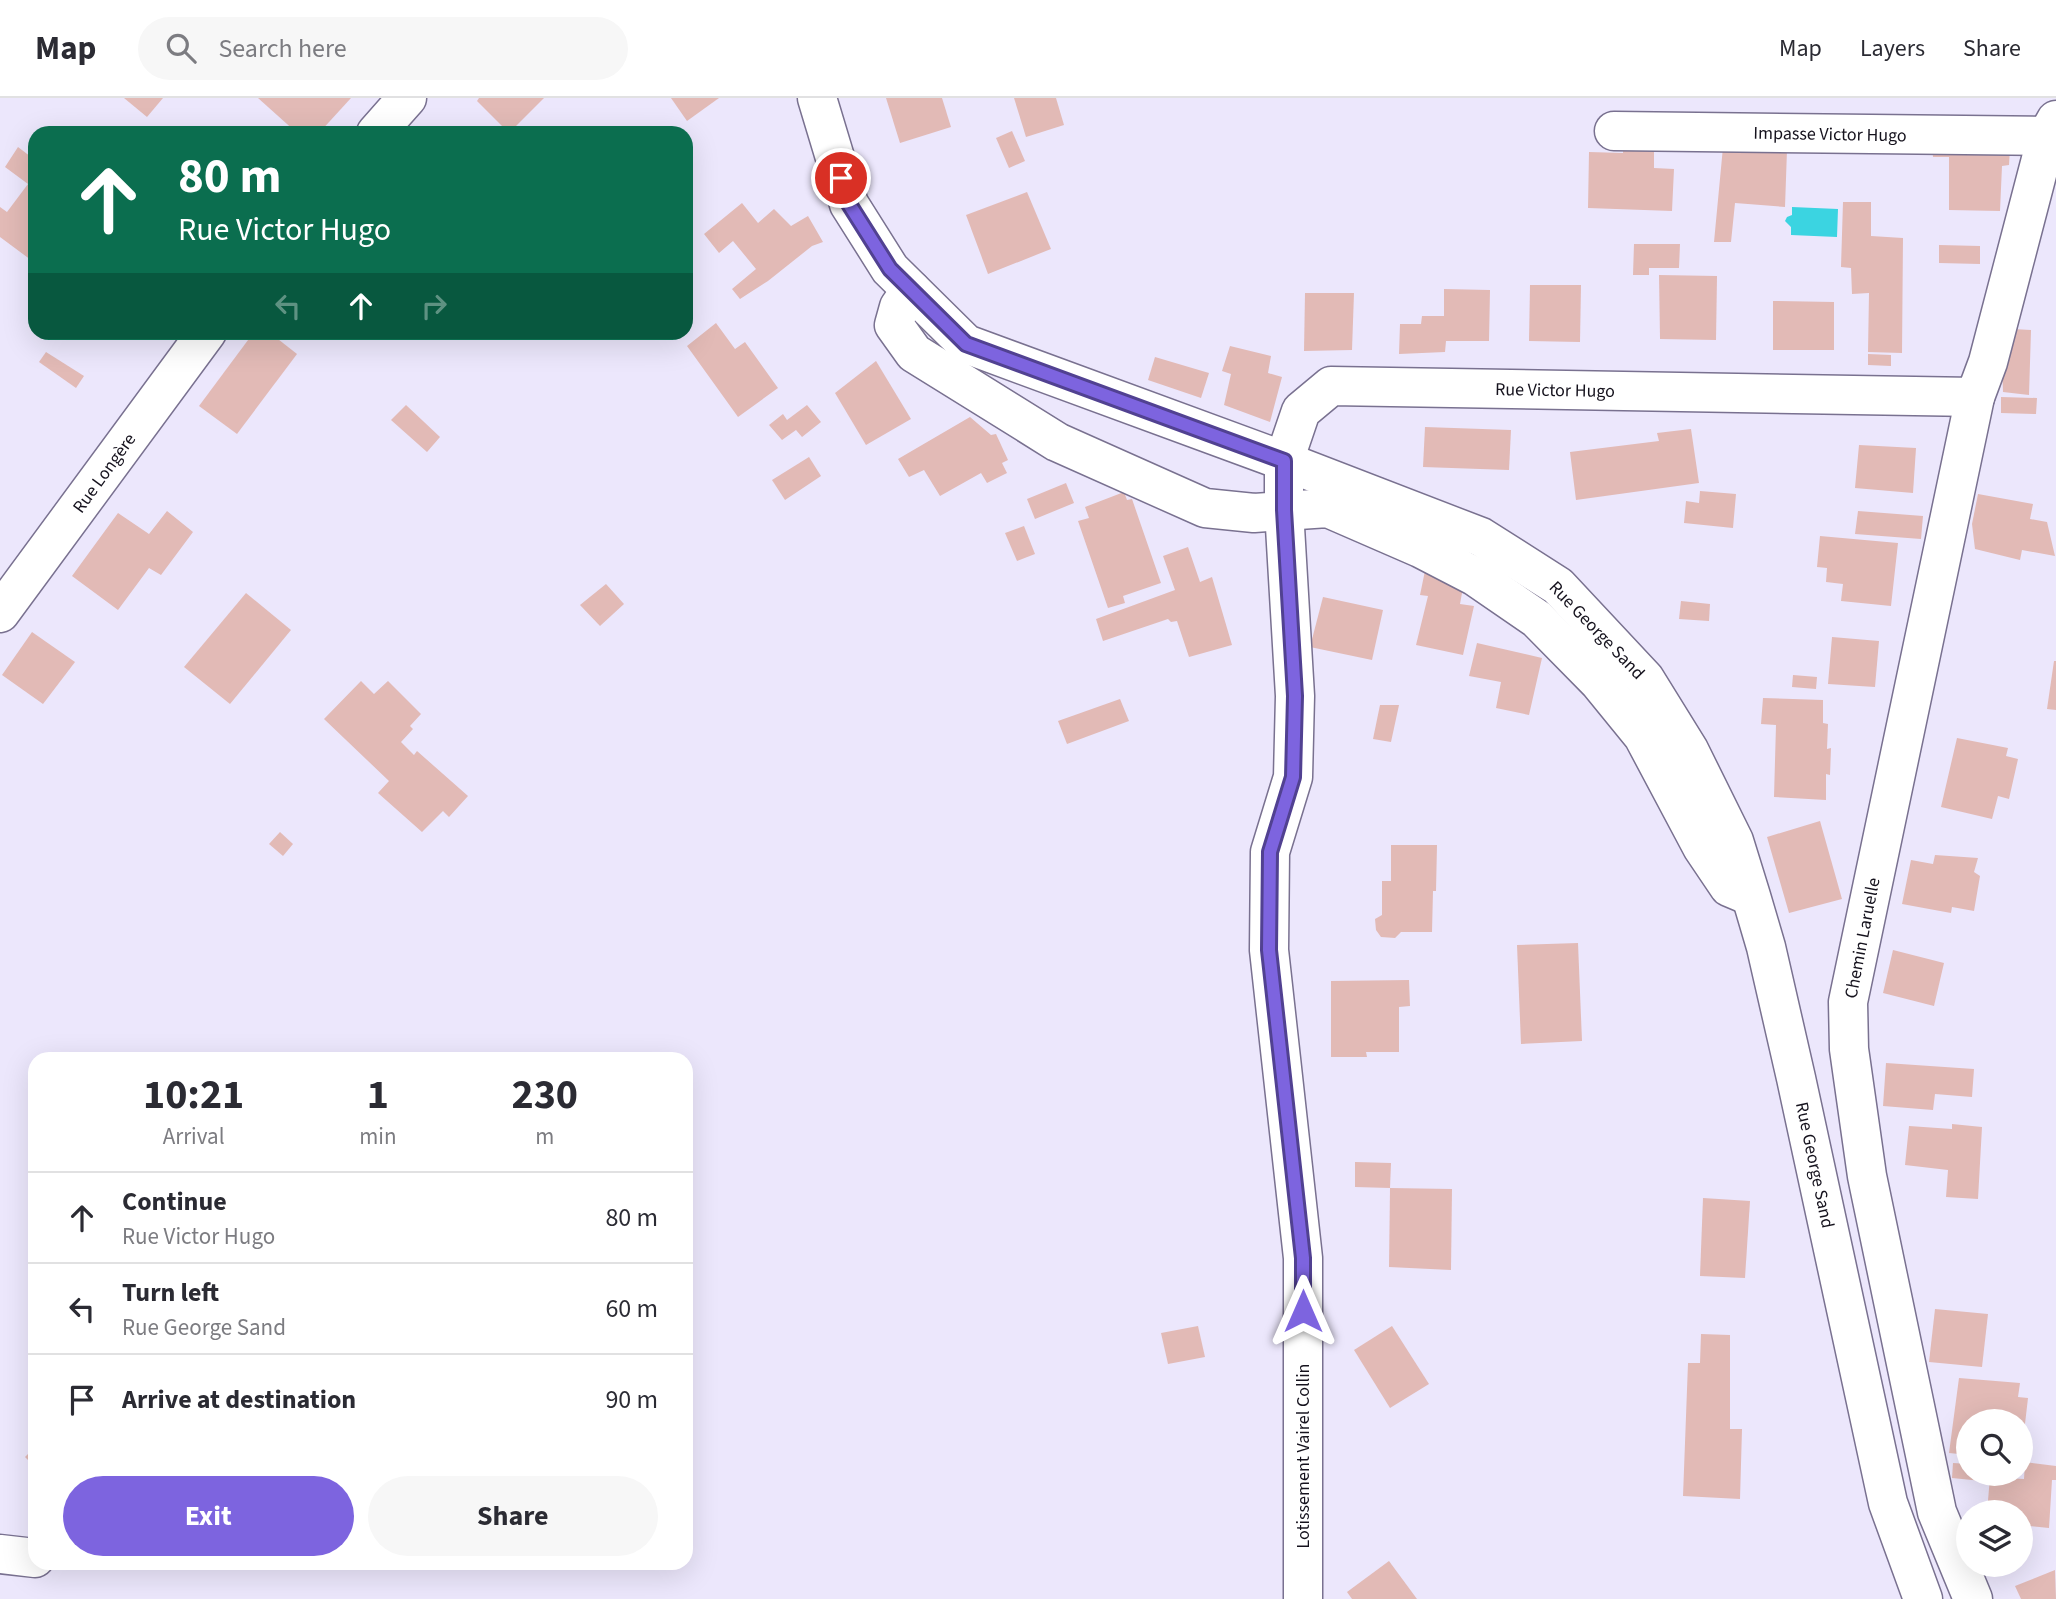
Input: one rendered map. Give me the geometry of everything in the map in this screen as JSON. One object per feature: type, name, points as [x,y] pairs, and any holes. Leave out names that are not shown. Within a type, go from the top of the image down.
[{"type":"street","points":[[382,126],[407,98]]},
{"type":"street","name":"Rue George Sand","points":[[817,98],[849,204],[890,269],[966,344],[1481,537],[1558,586],[1645,679],[1689,750],[1734,841],[1751,896],[1766,947],[1796,1078],[1888,1503],[1923,1599]]},
{"type":"street","points":[[1975,397],[1988,362],[2052,128]]},
{"type":"street","name":"Impasse Victor Hugo","points":[[1614,131],[2052,128]]},
{"type":"street","points":[[911,290],[899,307],[894,325],[914,353],[1057,442],[1205,508],[1254,513],[1328,508],[1409,543],[1476,577],[1537,620],[1599,682],[1643,736],[1702,847],[1729,887],[1751,896]]},
{"type":"street","name":"Rue Longère","points":[[0,613],[201,340]]},
{"type":"street","name":"Rue Victor Hugo","points":[[1270,852],[1293,777],[1295,696],[1284,510],[1284,461],[1301,411],[1331,386],[1975,397]]},
{"type":"street","name":"Chemin Laruelle","points":[[1973,1599],[1937,1512],[1867,1176],[1849,1049],[1848,1002],[1975,397]]},
{"type":"street","name":"Lotissement Vairel Collin","points":[[1270,852],[1269,950],[1303,1258],[1303,1599]]},
{"type":"street","points":[[0,1554],[28,1557]]},
{"type":"water","points":[[1792,207],[1838,209],[1837,237],[1791,235],[1791,227],[1785,221],[1792,215]]},
{"type":"building","points":[[124,98],[163,98],[147,117]]},
{"type":"building","points":[[258,98],[351,98],[325,126],[289,126]]},
{"type":"building","points":[[479,98],[544,98],[516,126],[502,126],[477,101]]},
{"type":"building","points":[[671,98],[719,98],[687,121]]},
{"type":"building","points":[[886,98],[942,98],[951,127],[900,143]]},
{"type":"building","points":[[1014,98],[1056,98],[1064,125],[1026,137]]},
{"type":"building","points":[[1012,131],[1025,161],[1009,168],[996,138]]},
{"type":"building","points":[[1623,144],[1654,147],[1654,168],[1674,169],[1672,211],[1588,208],[1589,152],[1623,153]]},
{"type":"building","points":[[18,147],[28,155],[28,184],[5,167]]},
{"type":"building","points":[[1723,147],[1787,150],[1785,207],[1735,203],[1731,242],[1714,242]]},
{"type":"building","points":[[1932,147],[2010,148],[2009,165],[2002,166],[2000,211],[1949,210],[1949,157],[1933,157]]},
{"type":"building","points":[[28,184],[28,258],[0,237],[0,207],[7,212]]},
{"type":"building","points":[[1027,192],[1051,249],[988,274],[966,215]]},
{"type":"building","points":[[1843,202],[1871,202],[1871,236],[1903,238],[1902,353],[1868,352],[1869,293],[1852,294],[1851,268],[1841,267]]},
{"type":"building","points":[[742,203],[758,223],[774,209],[791,226],[808,216],[823,242],[812,246],[768,281],[740,299],[732,289],[756,269],[733,241],[719,253],[704,234]]},
{"type":"building","points":[[1634,244],[1680,244],[1679,268],[1649,268],[1649,275],[1633,275]]},
{"type":"building","points":[[1939,245],[1980,246],[1980,264],[1939,263]]},
{"type":"building","points":[[1659,275],[1717,276],[1716,340],[1660,339]]},
{"type":"building","points":[[1530,285],[1581,285],[1580,342],[1529,341]]},
{"type":"building","points":[[1444,289],[1490,290],[1489,341],[1446,341],[1445,352],[1399,354],[1400,324],[1421,324],[1422,316],[1444,316]]},
{"type":"building","points":[[1305,293],[1354,293],[1352,350],[1304,351]]},
{"type":"building","points":[[1773,301],[1834,302],[1834,350],[1773,350]]},
{"type":"building","points":[[716,323],[735,349],[745,342],[778,388],[738,417],[687,346]]},
{"type":"building","points":[[2013,329],[2031,330],[2029,395],[2003,392],[2002,363]]},
{"type":"building","points":[[248,340],[279,340],[297,354],[237,434],[199,406]]},
{"type":"building","points":[[1230,346],[1271,356],[1268,373],[1282,377],[1270,422],[1224,405],[1231,374],[1222,371]]},
{"type":"building","points":[[46,352],[84,376],[76,388],[39,362]]},
{"type":"building","points":[[1868,354],[1891,355],[1891,366],[1868,365]]},
{"type":"building","points":[[1155,357],[1209,373],[1201,398],[1148,380]]},
{"type":"building","points":[[876,361],[911,419],[866,445],[835,393]]},
{"type":"building","points":[[2001,397],[2037,398],[2036,414],[2001,413]]},
{"type":"building","points":[[406,405],[440,437],[427,452],[391,420]]},
{"type":"building","points":[[807,405],[821,422],[802,437],[796,430],[782,440],[769,425],[783,414],[787,420]]},
{"type":"building","points":[[970,417],[991,435],[996,434],[1008,460],[1002,463],[1007,473],[987,483],[981,473],[940,496],[924,470],[909,477],[898,459]]},
{"type":"building","points":[[1425,427],[1511,430],[1509,470],[1423,467]]},
{"type":"building","points":[[1691,429],[1699,483],[1576,500],[1570,452],[1659,441],[1657,433]]},
{"type":"building","points":[[1859,445],[1916,448],[1913,493],[1855,488]]},
{"type":"building","points":[[809,457],[821,476],[785,500],[772,480]]},
{"type":"building","points":[[1066,483],[1074,503],[1035,519],[1027,499]]},
{"type":"building","points":[[1700,491],[1736,494],[1733,528],[1684,523],[1686,501],[1699,503]]},
{"type":"building","points":[[1124,492],[1127,500],[1132,499],[1161,583],[1123,596],[1125,603],[1108,608],[1078,521],[1089,518],[1085,507]]},
{"type":"building","points":[[1978,494],[2033,504],[2030,519],[2047,522],[2055,556],[2022,550],[2020,560],[1975,549],[1972,524]]},
{"type":"building","points":[[167,511],[193,532],[161,575],[149,568],[118,610],[72,576],[118,513],[149,534]]},
{"type":"building","points":[[1858,511],[1923,516],[1921,539],[1855,534]]},
{"type":"building","points":[[1024,526],[1035,554],[1017,561],[1005,533]]},
{"type":"building","points":[[1820,536],[1898,543],[1891,606],[1841,601],[1843,584],[1826,582],[1827,568],[1817,567]]},
{"type":"building","points":[[1188,547],[1200,582],[1212,577],[1232,645],[1189,657],[1177,621],[1171,622],[1168,619],[1103,641],[1096,619],[1175,590],[1163,556]]},
{"type":"building","points":[[1427,561],[1464,582],[1460,604],[1474,606],[1463,655],[1416,645],[1428,596],[1420,595]]},
{"type":"building","points":[[606,584],[624,604],[600,626],[580,605]]},
{"type":"building","points":[[246,593],[291,630],[230,704],[184,667]]},
{"type":"building","points":[[1323,597],[1383,610],[1372,660],[1310,647]]},
{"type":"building","points":[[1681,601],[1710,604],[1709,621],[1679,619]]},
{"type":"building","points":[[32,632],[75,662],[43,704],[2,675]]},
{"type":"building","points":[[1832,637],[1879,641],[1875,687],[1828,684]]},
{"type":"building","points":[[1477,643],[1542,658],[1529,715],[1496,708],[1501,682],[1469,676]]},
{"type":"building","points":[[2056,661],[2056,710],[2047,709]]},
{"type":"building","points":[[1793,675],[1817,677],[1816,689],[1792,687]]},
{"type":"building","points":[[361,681],[374,694],[388,681],[421,714],[410,726],[413,729],[401,742],[414,755],[417,751],[468,796],[449,817],[443,811],[422,832],[378,793],[389,781],[324,719]]},
{"type":"building","points":[[1763,698],[1823,700],[1823,723],[1828,724],[1827,749],[1831,748],[1830,775],[1826,774],[1826,800],[1774,797],[1776,725],[1761,724]]},
{"type":"building","points":[[1120,699],[1129,721],[1067,744],[1058,721]]},
{"type":"building","points":[[1380,705],[1399,705],[1391,742],[1373,739]]},
{"type":"building","points":[[1957,738],[2008,748],[2006,756],[2018,759],[2009,799],[1998,796],[1992,819],[1941,807]]},
{"type":"building","points":[[1820,821],[1842,899],[1789,913],[1767,837]]},
{"type":"building","points":[[280,832],[293,844],[283,856],[269,844]]},
{"type":"building","points":[[1391,845],[1437,845],[1432,932],[1401,932],[1395,938],[1381,937],[1376,930],[1375,919],[1382,915],[1382,881],[1391,881]]},
{"type":"building","points":[[1935,855],[1978,858],[1974,872],[1980,876],[1974,911],[1952,907],[1951,913],[1902,904],[1911,860],[1933,864]]},
{"type":"building","points":[[1578,943],[1582,1041],[1521,1044],[1517,945]]},
{"type":"building","points":[[1893,950],[1944,963],[1934,1006],[1883,993]]},
{"type":"building","points":[[1409,980],[1410,1006],[1399,1007],[1399,1052],[1366,1052],[1367,1057],[1331,1057],[1331,981]]},
{"type":"building","points":[[1886,1063],[1974,1069],[1972,1097],[1935,1094],[1933,1110],[1883,1106]]},
{"type":"building","points":[[1952,1124],[1982,1127],[1978,1199],[1946,1197],[1948,1170],[1905,1165],[1909,1126],[1952,1129]]},
{"type":"building","points":[[1355,1162],[1391,1163],[1390,1188],[1355,1187]]},
{"type":"building","points":[[1390,1188],[1452,1189],[1451,1270],[1389,1267]]},
{"type":"building","points":[[1703,1198],[1750,1201],[1745,1278],[1700,1276]]},
{"type":"building","points":[[1935,1309],[1988,1314],[1982,1367],[1929,1362]]},
{"type":"building","points":[[1198,1326],[1205,1357],[1168,1364],[1161,1333]]},
{"type":"building","points":[[1392,1326],[1429,1384],[1390,1408],[1354,1350]]},
{"type":"building","points":[[1701,1334],[1730,1335],[1730,1429],[1742,1429],[1740,1499],[1683,1496],[1688,1363],[1700,1363]]},
{"type":"building","points":[[1959,1378],[2020,1383],[2018,1397],[2028,1398],[2027,1409],[1956,1409],[1956,1454],[1949,1453]]},
{"type":"building","points":[[1953,1463],[1956,1463],[1956,1478],[1952,1478]]},
{"type":"building","points":[[2033,1463],[2056,1466],[2056,1480],[2052,1480],[2049,1528],[2033,1526],[2033,1500],[1988,1500],[1989,1486],[2033,1486]]},
{"type":"building","points":[[1389,1561],[1417,1599],[1352,1599],[1347,1592]]},
{"type":"building","points":[[2055,1570],[2056,1599],[2021,1599],[2015,1586]]},
{"type":"route","points":[[841,178],[849,204],[890,269],[966,344],[1284,461],[1284,510],[1295,696],[1293,777],[1270,852],[1269,950],[1303,1258],[1303,1311]]}]
